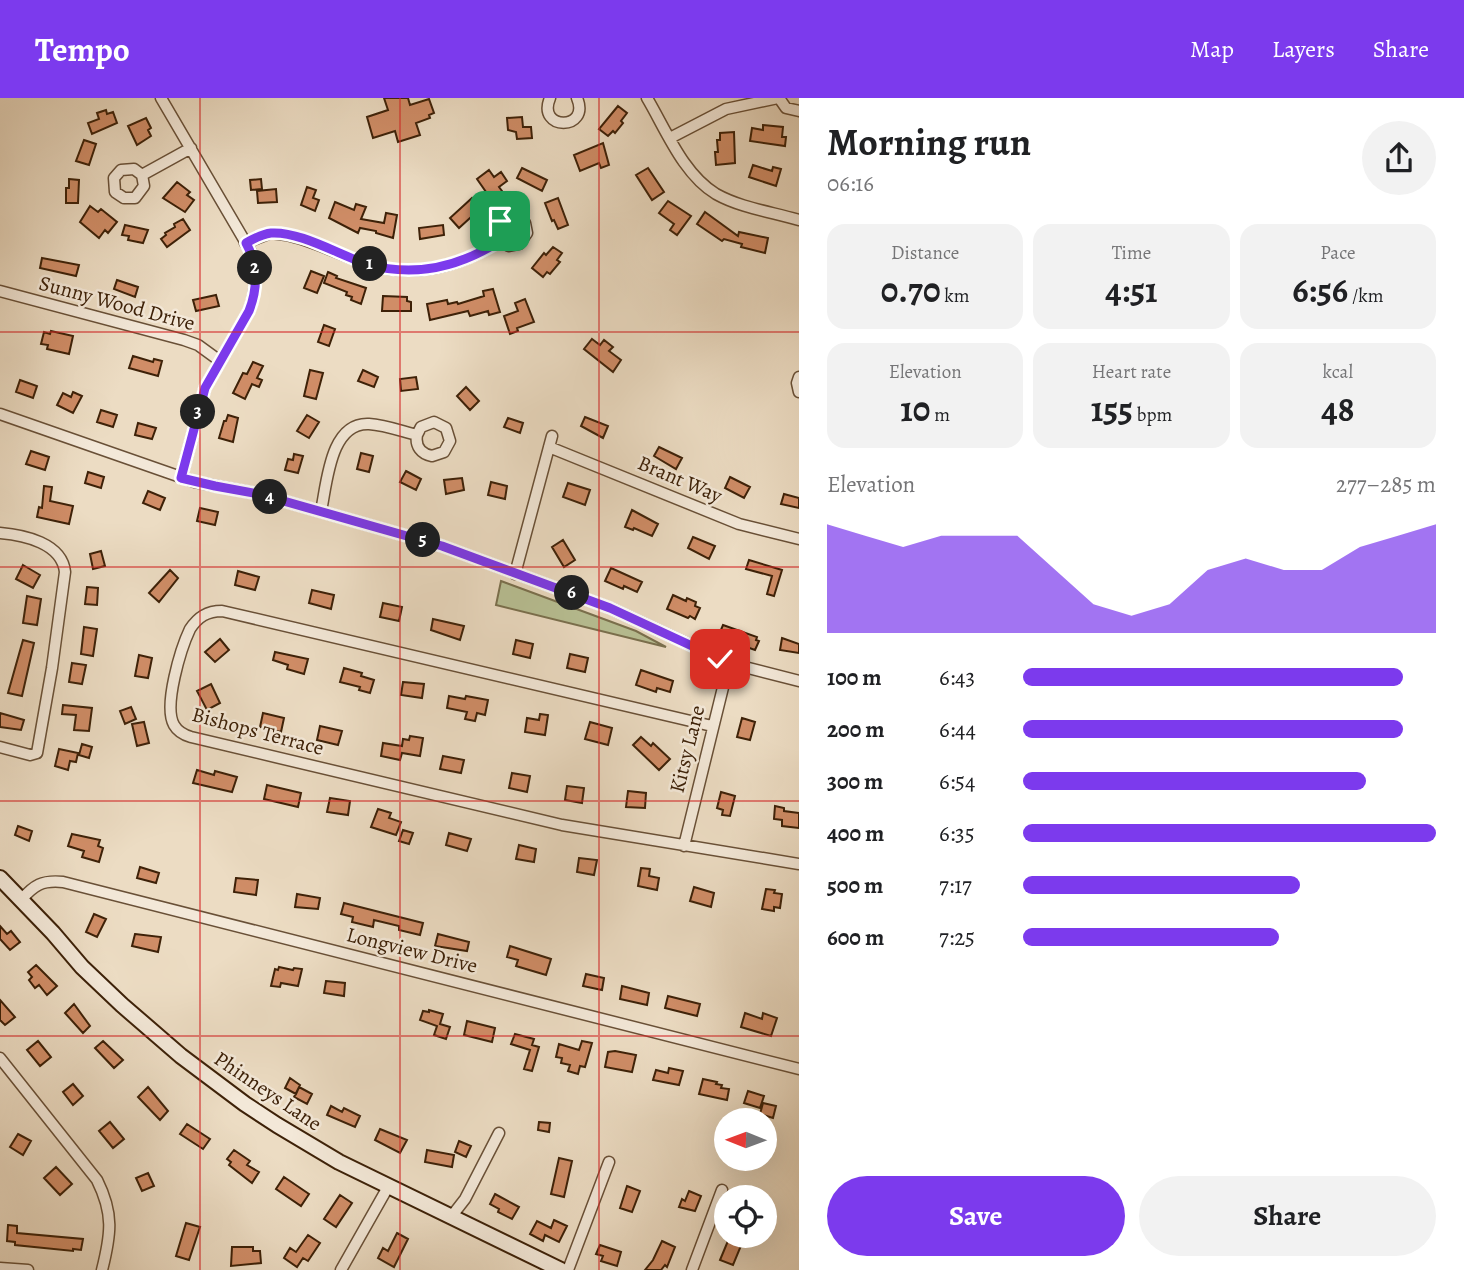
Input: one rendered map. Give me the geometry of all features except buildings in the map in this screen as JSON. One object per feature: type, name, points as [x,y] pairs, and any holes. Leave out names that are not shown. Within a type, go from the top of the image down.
[{"type":"main road","name":"Phinneys Lane","points":[[0,878],[82,967],[151,1032],[276,1125],[339,1163],[561,1270]]},
{"type":"street","points":[[161,98],[246,243],[254,264],[253,300],[200,402],[181,478]]},
{"type":"street","points":[[550,98],[547,105],[549,115],[557,122],[564,123],[578,115],[578,98]]},
{"type":"street","points":[[647,98],[691,170],[717,194],[741,204],[799,220]]},
{"type":"street","points":[[670,138],[726,109],[779,98],[786,108],[799,111]]},
{"type":"street","points":[[142,175],[191,148]]},
{"type":"street","points":[[246,243],[271,233],[286,235],[367,264],[411,270],[433,269],[459,262],[500,241]]},
{"type":"street","name":"Sunny Wood Drive","points":[[0,291],[184,340],[198,345],[220,361]]},
{"type":"street","points":[[799,377],[799,392]]},
{"type":"street","points":[[0,414],[181,478],[259,494],[407,534],[610,608],[729,663],[799,681]]},
{"type":"street","points":[[321,511],[335,451],[348,430],[368,424],[416,435]]},
{"type":"street","points":[[515,574],[552,436]]},
{"type":"street","name":"Brant Way","points":[[549,447],[725,519],[799,538]]},
{"type":"street","points":[[0,533],[22,536],[41,543],[61,558],[65,572],[37,753],[30,755],[0,747]]},
{"type":"street","name":"Bishops Terrace","points":[[712,726],[222,611],[207,613],[195,621],[190,629],[172,692],[172,719],[185,736],[533,818],[799,864]]},
{"type":"street","name":"Kitsy Lane","points":[[684,846],[729,663]]},
{"type":"street","name":"Longview Drive","points":[[21,900],[31,888],[41,882],[63,882],[799,1069]]},
{"type":"street","points":[[0,1058],[97,1180],[107,1202],[111,1225],[102,1270]]},
{"type":"street","points":[[451,1217],[465,1199],[499,1133]]},
{"type":"street","points":[[568,1270],[608,1162]]},
{"type":"street","points":[[341,1270],[388,1187]]},
{"type":"street","points":[[692,1270],[714,1211]]},
{"type":"street","points":[[0,1268],[28,1270]]},
{"type":"green space","points":[[501,581],[636,631],[666,647],[496,605]]},
{"type":"route","points":[[500,221],[496,231],[500,241],[471,258],[445,267],[422,270],[399,270],[367,264],[293,236],[271,233],[246,243],[256,276],[253,300],[205,388],[181,478],[259,494],[407,534],[578,595],[720,659]]}]
